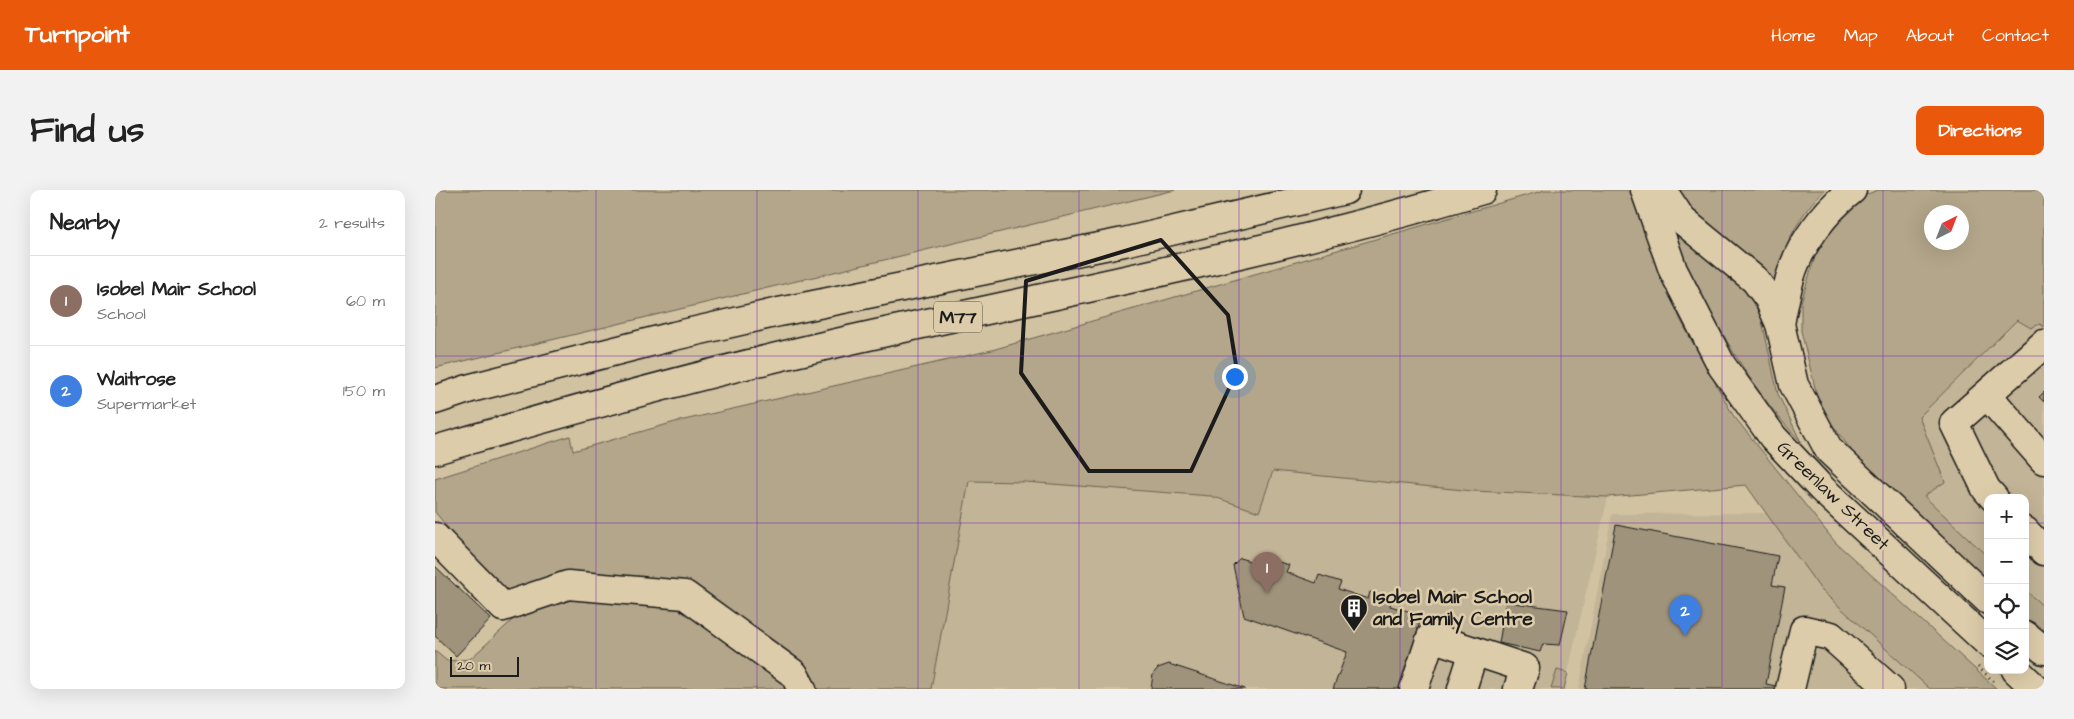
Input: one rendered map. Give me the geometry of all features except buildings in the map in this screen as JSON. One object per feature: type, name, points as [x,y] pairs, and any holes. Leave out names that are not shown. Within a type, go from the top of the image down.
[{"type":"main road","name":"M77","points":[[435,400],[471,388],[779,312],[1133,240],[1345,190]]},
{"type":"main road","name":"M77","points":[[435,450],[540,418],[682,381],[884,332],[1036,301],[1266,247],[1412,211],[1482,190]]},
{"type":"main road","name":"Greenlaw Street","points":[[1645,190],[1673,270],[1721,366],[1773,437],[1822,489],[1984,639]]},
{"type":"main road","name":"Greenlaw Street","points":[[1663,190],[1682,220],[1755,280],[1769,298],[1780,324],[1794,386],[1829,450],[1984,596]]},
{"type":"main road","points":[[1780,324],[1790,276],[1808,239],[1838,201],[1852,190]]},
{"type":"main road","points":[[1990,494],[1986,489],[1954,423],[1988,396],[2044,344]]},
{"type":"main road","points":[[1988,396],[2044,460]]},
{"type":"main road","points":[[2029,535],[2044,551]]},
{"type":"main road","points":[[435,537],[503,607],[568,585],[685,595],[794,674],[802,689]]},
{"type":"main road","points":[[1790,689],[1804,630],[1831,636],[1890,689]]},
{"type":"main road","points":[[1414,689],[1431,637],[1525,668],[1518,689]]},
{"type":"main road","points":[[2029,638],[2044,650]]},
{"type":"main road","points":[[1462,689],[1474,652]]},
{"type":"main road","points":[[2020,674],[2036,689]]},
{"type":"highlighted area","points":[[1161,240],[1228,315],[1237,371],[1191,471],[1089,471],[1021,373],[1026,281]]},
{"type":"shaded area","points":[[435,190],[1175,190],[435,368]]},
{"type":"shaded area","points":[[1545,190],[1634,190],[1680,319],[1733,415],[1835,542],[1997,689],[1930,689],[1821,590],[1746,485],[1608,497],[1473,491],[1273,471],[1259,512],[1211,496],[1025,482],[969,481],[931,689],[435,689],[435,651],[447,661],[470,659],[518,615],[435,512],[435,479],[570,436],[573,451],[675,422],[992,350]]},
{"type":"shaded area","points":[[1670,190],[1825,190],[1807,209],[1792,234],[1781,261],[1776,286],[1713,235]]},
{"type":"shaded area","points":[[1878,190],[2044,190],[2044,327],[2040,324],[2031,328],[2017,320],[1919,417],[1945,482],[1924,496],[1984,553],[1984,580],[1887,489],[1864,462],[1857,458],[1820,408],[1801,331],[1801,302],[1815,257],[1830,224],[1857,198]]},
{"type":"shaded area","points":[[1678,228],[1747,292],[1760,312],[1778,394],[1801,442],[1762,395],[1729,345],[1672,237]]},
{"type":"shaded area","points":[[2018,320],[2031,328],[2040,324],[2044,327],[2044,607],[2029,594],[2029,494],[1984,494],[1984,553],[1923,496],[1919,417]]},
{"type":"shaded area","points":[[1273,471],[1473,491],[1608,497],[1564,689],[931,689],[969,481],[1025,482],[1211,496],[1259,512]]},
{"type":"shaded area","points":[[1772,513],[1952,689],[1579,689],[1612,514]]},
{"type":"shaded area","points":[[2029,594],[2044,607],[2044,635],[2029,622]]},
{"type":"shaded area","points":[[1557,670],[1568,673],[1564,689],[1551,689]]},
{"type":"place","name":"Isobel Mair School","points":[[1267,593]]},
{"type":"place","name":"Isobel Mair School and Family Centre","points":[[1354,632]]},
{"type":"place","name":"Waitrose","points":[[1685,636]]}]
